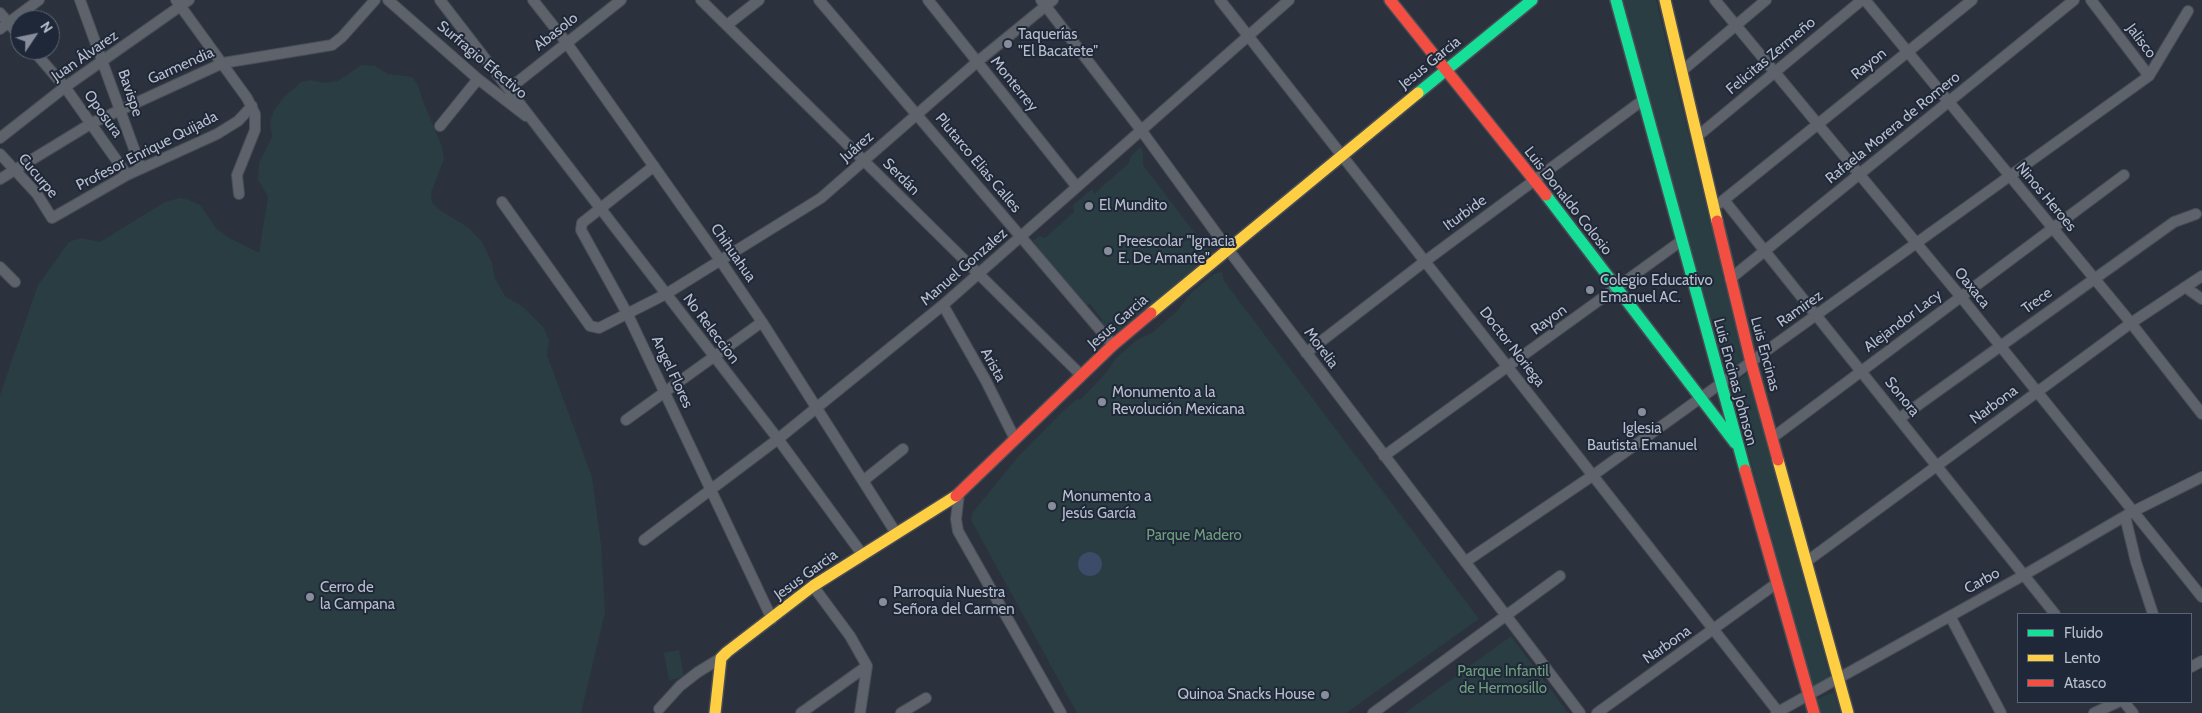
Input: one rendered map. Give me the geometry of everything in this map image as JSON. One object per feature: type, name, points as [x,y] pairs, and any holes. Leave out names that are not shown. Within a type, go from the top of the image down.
[{"type":"main road","name":"Luis Donaldo Colosio","points":[[1390,0],[1535,181],[1702,397],[1737,447]]},
{"type":"main road","name":"Jesus Garcia","points":[[721,658],[813,586],[959,494],[1113,345],[1227,248],[1532,0]]},
{"type":"main road","name":"Luis Encinas Johnson","points":[[1616,0],[1737,447],[1814,713]]},
{"type":"main road","name":"Luis Encinas","points":[[1665,0],[1699,135],[1730,279],[1751,362],[1848,713]]},
{"type":"main road","points":[[715,713],[721,658]]},
{"type":"street","points":[[0,13],[4,26],[40,0]]},
{"type":"street","name":"Bavispe","points":[[80,0],[141,168]]},
{"type":"street","name":"Juan Álvarez","points":[[0,138],[178,3],[189,0]]},
{"type":"street","name":"Garmendia","points":[[0,179],[92,123],[223,64],[332,45],[342,37],[375,0]]},
{"type":"street","name":"Surfragio Efectivo","points":[[388,0],[478,79],[535,123]]},
{"type":"street","points":[[440,0],[510,88],[535,123]]},
{"type":"street","name":"Chihuahua","points":[[533,0],[566,42],[720,260],[762,322],[896,533]]},
{"type":"street","name":"Abasolo","points":[[510,88],[621,0]]},
{"type":"street","name":"Serdán","points":[[701,0],[1081,375]]},
{"type":"street","points":[[727,25],[760,0]]},
{"type":"street","name":"Plutarco Elias Calles","points":[[820,0],[1113,345]]},
{"type":"street","name":"Monterrey","points":[[928,0],[1077,187]]},
{"type":"street","name":"Doctor Noriega","points":[[1220,0],[1778,713]]},
{"type":"street","name":"Manuel Gonzalez","points":[[644,540],[778,439],[943,306],[1289,0]]},
{"type":"street","name":"Oaxaca","points":[[1716,0],[1817,125],[1961,297],[2037,392],[2128,514],[2202,597]]},
{"type":"street","points":[[1683,70],[1766,0]]},
{"type":"street","name":"Ninos Heroes","points":[[1864,0],[2131,323],[2202,414]]},
{"type":"street","name":"Felicitas Zermeño","points":[[1699,135],[1864,0]]},
{"type":"street","name":"Rayon","points":[[1714,208],[1972,0]]},
{"type":"street","name":"Rafaela Morera de Romero","points":[[1730,279],[2074,0]]},
{"type":"street","name":"Jalisco","points":[[2091,0],[2149,76]]},
{"type":"street","name":"Juárez","points":[[502,202],[590,326],[599,328],[628,315],[666,294],[778,227],[822,198],[1046,2]]},
{"type":"street","name":"Morelia","points":[[1046,2],[1227,248],[1580,713]]},
{"type":"street","points":[[178,3],[252,106],[256,122],[237,175],[239,194]]},
{"type":"street","points":[[2149,76],[2188,11]]},
{"type":"street","name":"Oposura","points":[[41,60],[66,87],[127,175]]},
{"type":"street","name":"Ramirez","points":[[1465,562],[1592,476],[2010,178],[2149,76]]},
{"type":"street","points":[[440,126],[478,79]]},
{"type":"street","name":"Iturbide","points":[[1306,353],[1424,262],[1643,100]]},
{"type":"street","name":"Profesor Enrique Quijada","points":[[52,218],[127,175],[217,134],[238,121],[252,106]]},
{"type":"street","name":"No Releccion","points":[[535,123],[778,439],[862,554]]},
{"type":"street","name":"Cucurpe","points":[[0,154],[37,194],[52,218]]},
{"type":"street","name":"Angel Flores","points":[[654,166],[600,207],[582,223],[581,230],[628,315],[772,619]]},
{"type":"street","name":"Alejandor Lacy","points":[[1772,438],[2124,175]]},
{"type":"street","name":"Sonora","points":[[1724,200],[1938,465],[2054,613]]},
{"type":"street","name":"Trece","points":[[1900,418],[2174,222],[2196,214]]},
{"type":"street","name":"Rayon","points":[[1384,456],[1451,406],[1509,368],[1682,241]]},
{"type":"street","points":[[0,267],[15,282]]},
{"type":"street","name":"Narbona","points":[[1806,562],[1876,513],[2131,323],[2202,276]]},
{"type":"street","points":[[2185,287],[2202,299]]},
{"type":"street","name":"Arista","points":[[943,306],[986,381],[1015,439]]},
{"type":"street","points":[[626,420],[762,322]]},
{"type":"street","points":[[863,481],[902,449]]},
{"type":"street","name":"Carbo","points":[[1778,713],[2024,575],[2128,514],[2202,476]]},
{"type":"street","points":[[959,494],[956,519],[958,531],[1061,713]]},
{"type":"street","points":[[2128,514],[2136,562],[2153,613]]},
{"type":"street","points":[[1373,713],[1560,576]]},
{"type":"street","name":"Narbona","points":[[1598,713],[1713,631],[1777,582]]},
{"type":"street","points":[[813,586],[850,636],[867,666],[860,713]]},
{"type":"street","points":[[1950,616],[2001,713]]},
{"type":"street","points":[[659,709],[680,686],[721,658]]},
{"type":"street","points":[[801,713],[867,666]]},
{"type":"street","points":[[901,713],[926,698]]},
{"type":"street","points":[[2094,713],[2116,703]]},
{"type":"street","points":[[2125,703],[2133,713]]},
{"type":"green space","points":[[1622,0],[1656,0],[1743,360],[1724,373]]},
{"type":"green space","name":"Cerro de la Campana","points":[[362,65],[375,66],[388,74],[412,77],[418,85],[441,144],[444,159],[431,192],[432,202],[438,209],[469,228],[482,242],[492,263],[495,279],[505,296],[523,307],[544,328],[549,340],[547,355],[592,477],[601,545],[605,612],[581,713],[0,713],[0,395],[38,285],[69,242],[80,238],[100,242],[165,202],[179,198],[200,205],[216,228],[229,238],[259,253],[268,197],[258,179],[259,163],[272,137],[270,122],[274,110],[284,97],[301,82],[310,80],[323,83],[338,81]]},
{"type":"green space","points":[[1140,147],[1143,153],[1143,165],[1206,248],[1214,252],[1111,337],[1100,325],[1102,319],[1090,304],[1083,306],[1033,241],[1039,236],[1045,238],[1074,212],[1073,205],[1092,189],[1094,194],[1129,163],[1131,156]]},
{"type":"green space","name":"Parque Madero","points":[[1222,272],[1224,281],[1479,619],[1346,713],[1077,713],[971,520],[973,512],[1017,458],[1065,409],[1076,400],[1081,399],[1106,373],[1116,358],[1138,339],[1152,333],[1177,311],[1191,293],[1214,274]]},
{"type":"green space","points":[[1748,373],[1831,682],[1813,689],[1730,386]]},
{"type":"green space","name":"Parque Infantil de Hermosillo","points":[[1511,636],[1568,713],[1405,713],[1459,674]]},
{"type":"green space","points":[[679,650],[684,677],[669,680],[664,653]]},
{"type":"green space","points":[[1834,692],[1840,713],[1819,713],[1815,700]]},
{"type":"water","points":[[1090,552],[1099,555],[1102,564],[1099,573],[1090,576],[1081,573],[1078,564],[1081,555]]},
{"type":"traffic: fast","points":[[1418,93],[1532,0]]},
{"type":"traffic: fast","points":[[1616,0],[1745,470]]},
{"type":"traffic: fast","points":[[1546,195],[1735,443]]},
{"type":"traffic: slow","points":[[1665,0],[1717,221]]},
{"type":"traffic: slow","points":[[1151,313],[1418,93]]},
{"type":"traffic: slow","points":[[1778,460],[1848,713]]},
{"type":"traffic: slow","points":[[715,713],[721,658],[727,652],[813,586],[956,496]]},
{"type":"traffic: jam","points":[[1390,0],[1546,195]]},
{"type":"traffic: jam","points":[[1717,221],[1751,362],[1778,460]]},
{"type":"traffic: jam","points":[[956,496],[1113,345],[1151,313]]},
{"type":"traffic: jam","points":[[1745,470],[1814,713]]},
{"type":"place","name":"Taquerías \"El Bacatete\"","points":[[1008,44]]},
{"type":"place","name":"El Mundito","points":[[1089,206]]},
{"type":"place","name":"Preescolar \"Ignacia E. De Amante\"","points":[[1108,251]]},
{"type":"place","name":"Colegio Educativo Emanuel AC.","points":[[1590,290]]},
{"type":"place","name":"Monumento a la Revolución Mexicana","points":[[1102,402]]},
{"type":"place","name":"Iglesia Bautista Emanuel","points":[[1642,412]]},
{"type":"place","name":"Monumento a Jesús García","points":[[1052,506]]},
{"type":"place","name":"Cerro de la Campana","points":[[310,597]]},
{"type":"place","name":"Parroquia Nuestra Señora del Carmen","points":[[883,602]]},
{"type":"place","name":"Quinoa Snacks House","points":[[1325,695]]}]
